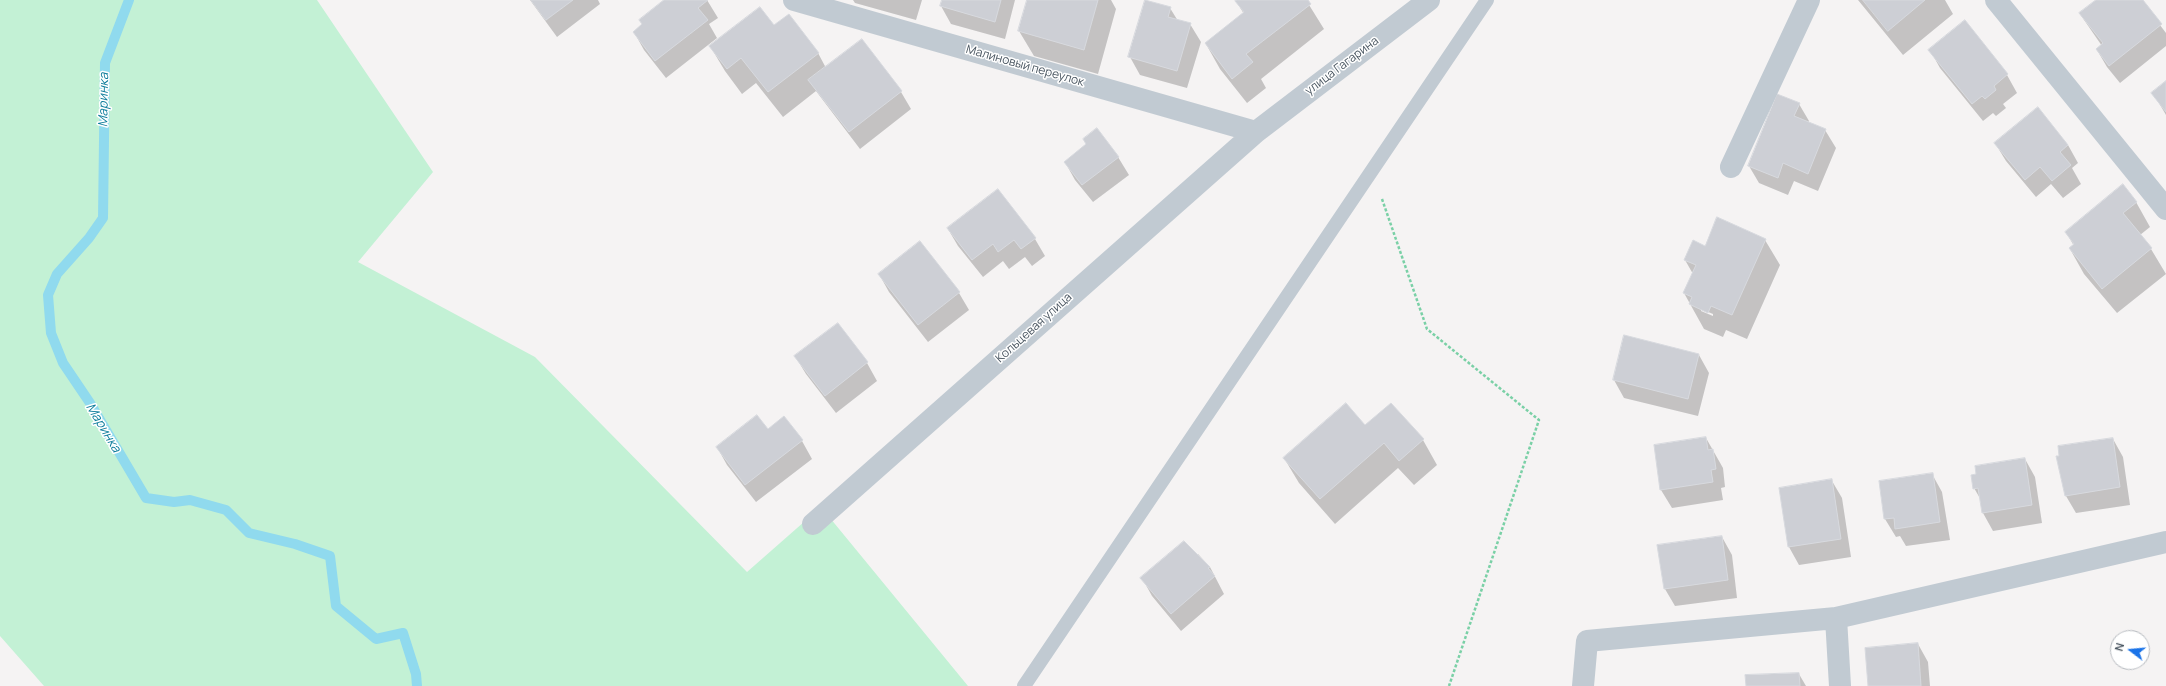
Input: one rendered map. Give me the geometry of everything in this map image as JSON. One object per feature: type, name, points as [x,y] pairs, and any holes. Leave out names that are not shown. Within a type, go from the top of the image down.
[{"type":"street","name":"Малиновый переулок","points":[[794,0],[1256,132]]},
{"type":"street","name":"улица Гагарина","points":[[1256,132],[1429,0]]},
{"type":"street","points":[[1731,167],[1810,0]]},
{"type":"street","points":[[1996,0],[2166,209]]},
{"type":"street","name":"Кольцевая улица","points":[[813,524],[1256,132]]},
{"type":"street","points":[[1583,686],[1587,641],[1836,618],[2166,542]]},
{"type":"street","points":[[1836,618],[1840,686]]},
{"type":"lane","points":[[1024,686],[1487,0]]},
{"type":"path","points":[[1372,170],[1427,329],[1538,420],[1449,686]]},
{"type":"green space","points":[[0,0],[317,0],[433,172],[358,262],[535,357],[747,572],[821,507],[968,686],[44,686],[0,636]]},
{"type":"building","points":[[531,0],[573,0],[546,20]]},
{"type":"building","points":[[664,0],[708,0],[698,8],[708,20],[655,61],[633,32],[642,24],[639,20]]},
{"type":"building","points":[[942,0],[1001,0],[995,22],[940,6]]},
{"type":"building","points":[[1027,0],[1098,0],[1084,50],[1018,31]]},
{"type":"building","points":[[1145,0],[1171,7],[1168,17],[1191,23],[1177,71],[1128,57]]},
{"type":"building","points":[[1308,0],[1311,4],[1246,54],[1253,62],[1232,79],[1205,43],[1244,12],[1235,1]]},
{"type":"building","points":[[1863,0],[1925,0],[1888,31]]},
{"type":"building","points":[[2096,0],[2143,0],[2162,24],[2109,66],[2096,49],[2103,43],[2079,13]]},
{"type":"building","points":[[760,7],[774,25],[789,14],[819,53],[768,92],[741,58],[727,69],[709,46]]},
{"type":"building","points":[[1965,20],[2008,74],[1994,86],[1996,90],[1985,99],[1982,96],[1972,104],[1928,50]]},
{"type":"building","points":[[862,39],[902,91],[849,132],[808,80]]},
{"type":"building","points":[[2166,81],[2166,112],[2151,93]]},
{"type":"building","points":[[1777,94],[1800,103],[1794,116],[1826,129],[1808,174],[1783,163],[1778,178],[1748,166]]},
{"type":"building","points":[[2038,107],[2068,145],[2060,152],[2071,165],[2052,181],[2040,167],[2025,180],[1994,143]]},
{"type":"building","points":[[1097,128],[1119,157],[1082,185],[1064,162],[1086,144],[1083,139]]},
{"type":"building","points":[[2123,184],[2137,202],[2123,213],[2152,248],[2102,289],[2069,248],[2074,244],[2065,232]]},
{"type":"building","points":[[998,189],[1036,238],[1021,249],[1014,240],[998,252],[993,244],[972,260],[947,228]]},
{"type":"building","points":[[1717,217],[1766,239],[1732,315],[1711,306],[1708,313],[1689,304],[1692,297],[1683,293],[1696,265],[1684,260],[1693,240],[1705,246]]},
{"type":"building","points":[[920,241],[960,292],[918,325],[878,274]]},
{"type":"building","points":[[838,323],[868,362],[825,396],[794,356]]},
{"type":"building","points":[[1624,335],[1699,354],[1688,399],[1613,380]]},
{"type":"building","points":[[1346,403],[1365,425],[1391,403],[1424,439],[1399,461],[1384,443],[1320,499],[1283,458]]},
{"type":"building","points":[[757,415],[768,429],[784,416],[803,440],[745,485],[716,447]]},
{"type":"building","points":[[1706,437],[1708,450],[1713,449],[1716,469],[1711,470],[1713,482],[1660,490],[1654,445]]},
{"type":"building","points":[[2113,438],[2120,487],[2065,496],[2056,456],[2059,456],[2058,446]]},
{"type":"building","points":[[2025,458],[2032,505],[1982,513],[1978,488],[1973,489],[1971,475],[1976,474],[1975,466]]},
{"type":"building","points":[[1933,473],[1940,522],[1895,529],[1894,518],[1884,519],[1879,481]]},
{"type":"building","points":[[1832,479],[1841,539],[1788,547],[1779,488]]},
{"type":"building","points":[[1722,536],[1728,580],[1664,589],[1657,545]]},
{"type":"building","points":[[1184,541],[1210,567],[1208,568],[1215,576],[1171,614],[1140,578]]},
{"type":"building","points":[[1918,643],[1921,686],[1868,686],[1865,648]]},
{"type":"building","points":[[1799,673],[1800,686],[1746,686],[1745,675]]},
{"type":"waterway","name":"Маринка","points":[[129,0],[105,63],[103,218],[89,238],[57,274],[48,295],[51,333],[63,363],[90,403],[146,498],[174,502],[190,500],[226,510],[249,533],[295,544],[330,556],[336,606],[376,639],[403,633],[416,674],[417,686]]}]
